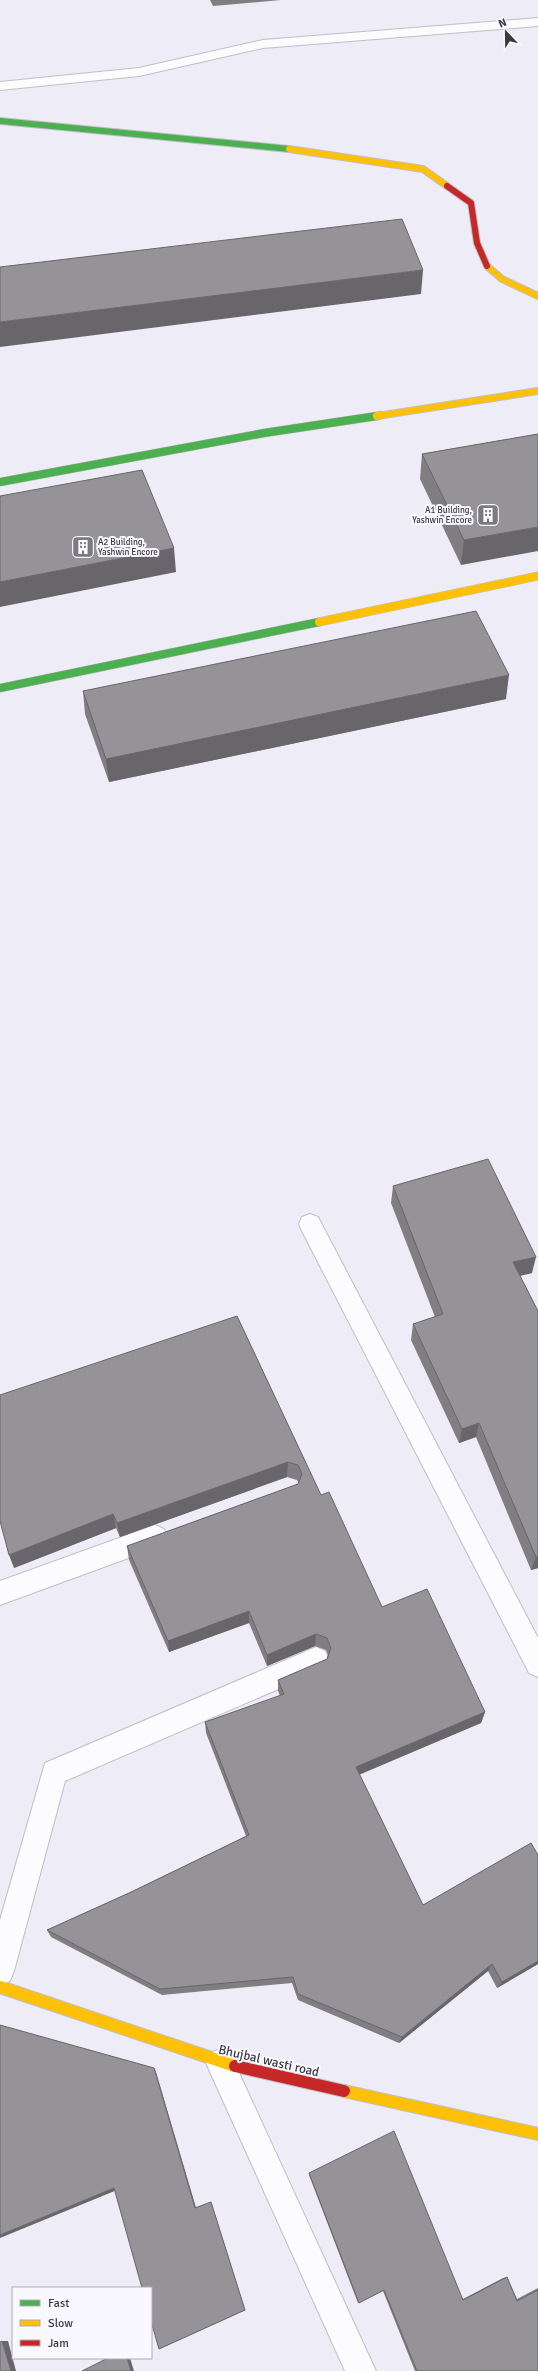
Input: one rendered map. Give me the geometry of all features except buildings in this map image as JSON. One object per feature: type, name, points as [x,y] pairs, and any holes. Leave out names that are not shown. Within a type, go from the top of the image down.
[{"type":"street","points":[[0,86],[139,72],[264,44],[538,22]]},
{"type":"street","points":[[0,121],[279,148],[423,169],[470,203],[475,230],[485,264],[501,279],[538,296]]},
{"type":"street","points":[[0,482],[264,433],[538,391]]},
{"type":"street","points":[[0,688],[538,576]]},
{"type":"street","points":[[310,1224],[538,1664]]},
{"type":"street","points":[[0,1592],[177,1529]]},
{"type":"street","points":[[0,1971],[54,1772],[316,1660]]},
{"type":"street","name":"Bhujbal wasti road","points":[[0,1987],[220,2063],[538,2134]]},
{"type":"street","points":[[220,2063],[361,2371]]},
{"type":"traffic: fast","points":[[0,121],[289,149]]},
{"type":"traffic: fast","points":[[0,482],[264,433],[377,416]]},
{"type":"traffic: fast","points":[[0,688],[319,622]]},
{"type":"traffic: slow","points":[[289,149],[423,169],[447,186]]},
{"type":"traffic: slow","points":[[487,266],[502,279],[538,296]]},
{"type":"traffic: slow","points":[[377,416],[538,391]]},
{"type":"traffic: slow","points":[[319,622],[538,576]]},
{"type":"traffic: slow","points":[[0,1987],[235,2066]]},
{"type":"traffic: slow","points":[[344,2091],[538,2134]]},
{"type":"traffic: jam","points":[[447,186],[471,203],[477,243],[487,266]]},
{"type":"traffic: jam","points":[[235,2066],[344,2091]]},
{"type":"place","name":"A1 Building, Yashwin Encore","points":[[488,515]]},
{"type":"place","name":"A2 Building, Yashwin Encore","points":[[83,547]]}]
